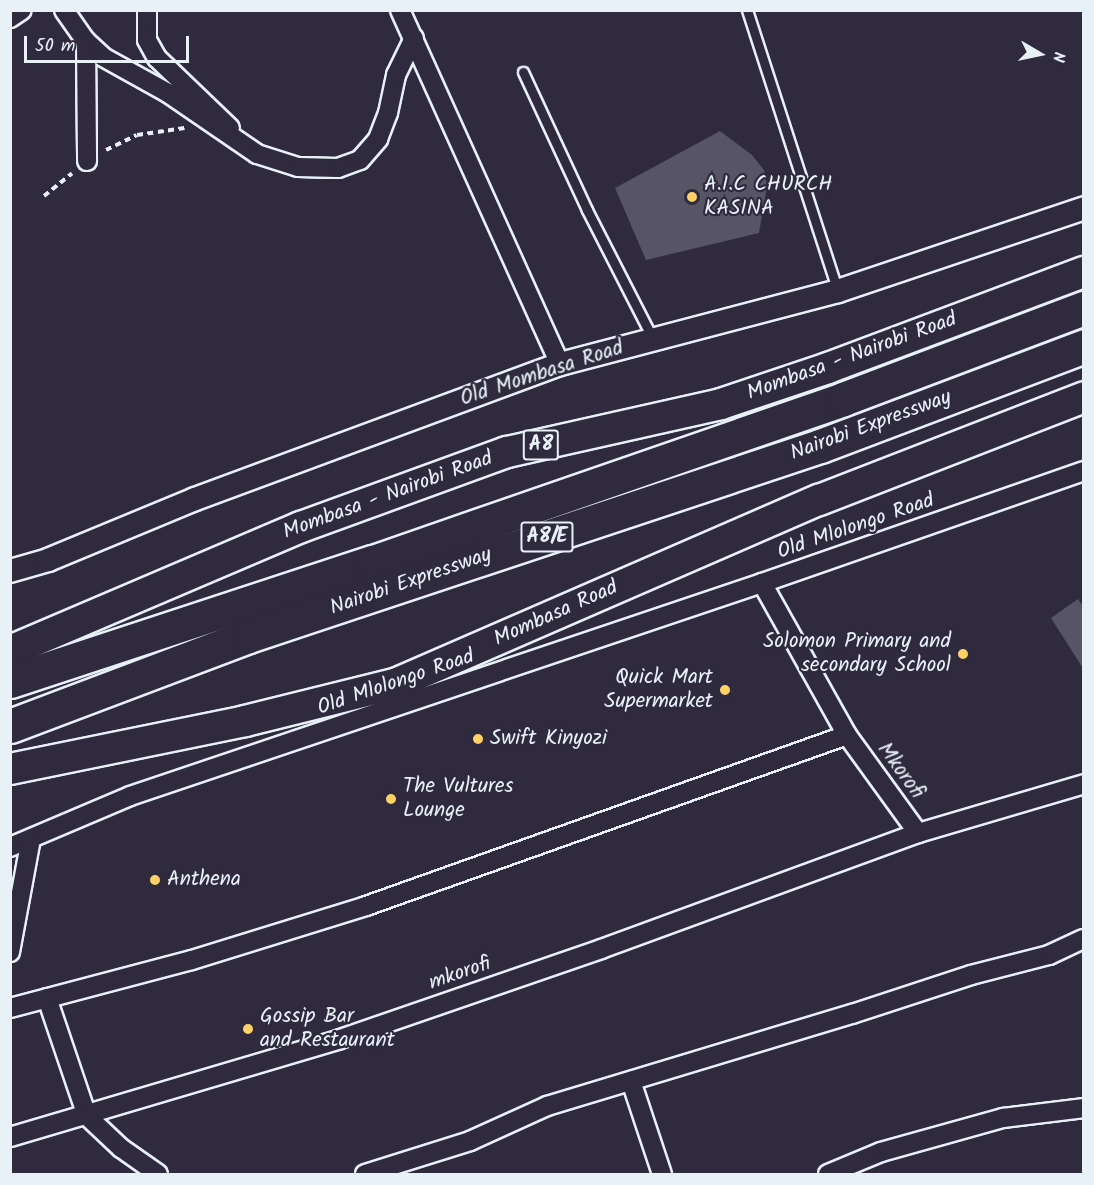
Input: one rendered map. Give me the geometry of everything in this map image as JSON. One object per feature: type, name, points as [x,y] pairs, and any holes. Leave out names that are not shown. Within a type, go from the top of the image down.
[{"type":"highway","name":"Mombasa - Nairobi Road","points":[[10,651],[301,527],[507,453],[721,404],[828,368],[1083,272]]},
{"type":"highway","name":"Nairobi Expressway","points":[[10,681],[373,562],[821,407],[1083,308]]},
{"type":"highway","name":"Nairobi Expressway","points":[[10,726],[248,636],[820,446],[1083,346]]},
{"type":"highway","name":"Mombasa Road","points":[[10,770],[245,721],[394,684],[819,500],[1083,397]]},
{"type":"street","points":[[10,18],[22,10]]},
{"type":"street","points":[[64,10],[86,40],[110,61],[168,93],[212,126],[257,154],[298,167],[338,168],[360,160],[378,139],[388,113],[396,75],[414,38]]},
{"type":"street","points":[[147,10],[147,40],[157,58],[257,154]]},
{"type":"street","points":[[400,10],[560,364]]},
{"type":"street","points":[[86,40],[87,161]]},
{"type":"street","name":"Old Mombasa Road","points":[[10,571],[48,560],[195,499],[560,364],[838,291],[1083,208]]},
{"type":"street","name":"Old Mlolongo Road","points":[[10,847],[130,796],[762,583],[1083,471]]},
{"type":"street","name":"Mkorofi","points":[[762,583],[848,735],[918,834],[1083,784]]},
{"type":"street","points":[[10,1008],[192,960],[366,906],[848,735]]},
{"type":"street","name":"mkorofi","points":[[10,1137],[340,1040],[601,949],[918,834]]},
{"type":"street","points":[[10,952],[31,839]]},
{"type":"street","points":[[365,1174],[470,1141],[547,1106],[971,975],[1049,955],[1083,941]]},
{"type":"street","points":[[47,998],[87,1116],[122,1148],[158,1174]]},
{"type":"street","points":[[631,1081],[662,1174]]},
{"type":"street","points":[[828,1174],[881,1152],[1003,1118],[1083,1108]]},
{"type":"lane","points":[[747,10],[838,291]]},
{"type":"lane","points":[[523,72],[586,210],[653,339]]},
{"type":"path","points":[[44,196],[87,161],[137,135],[212,126]]},
{"type":"building","name":"A.I.C CHURCH KASINA","points":[[720,131],[752,155],[764,170],[767,186],[759,233],[646,260],[615,188]]},
{"type":"building","points":[[1078,599],[1084,608],[1084,670],[1051,618]]},
{"type":"place","name":"A.I.C CHURCH KASINA","points":[[692,197]]},
{"type":"place","name":"Solomon Primary and secondary School","points":[[963,654]]},
{"type":"place","name":"Quick Mart Supermarket","points":[[725,690]]},
{"type":"place","name":"Swift Kinyozi","points":[[478,739]]},
{"type":"place","name":"The Vultures Lounge","points":[[391,799]]},
{"type":"place","name":"Anthena","points":[[155,880]]},
{"type":"place","name":"Gossip Bar and Restaurant","points":[[248,1029]]}]
